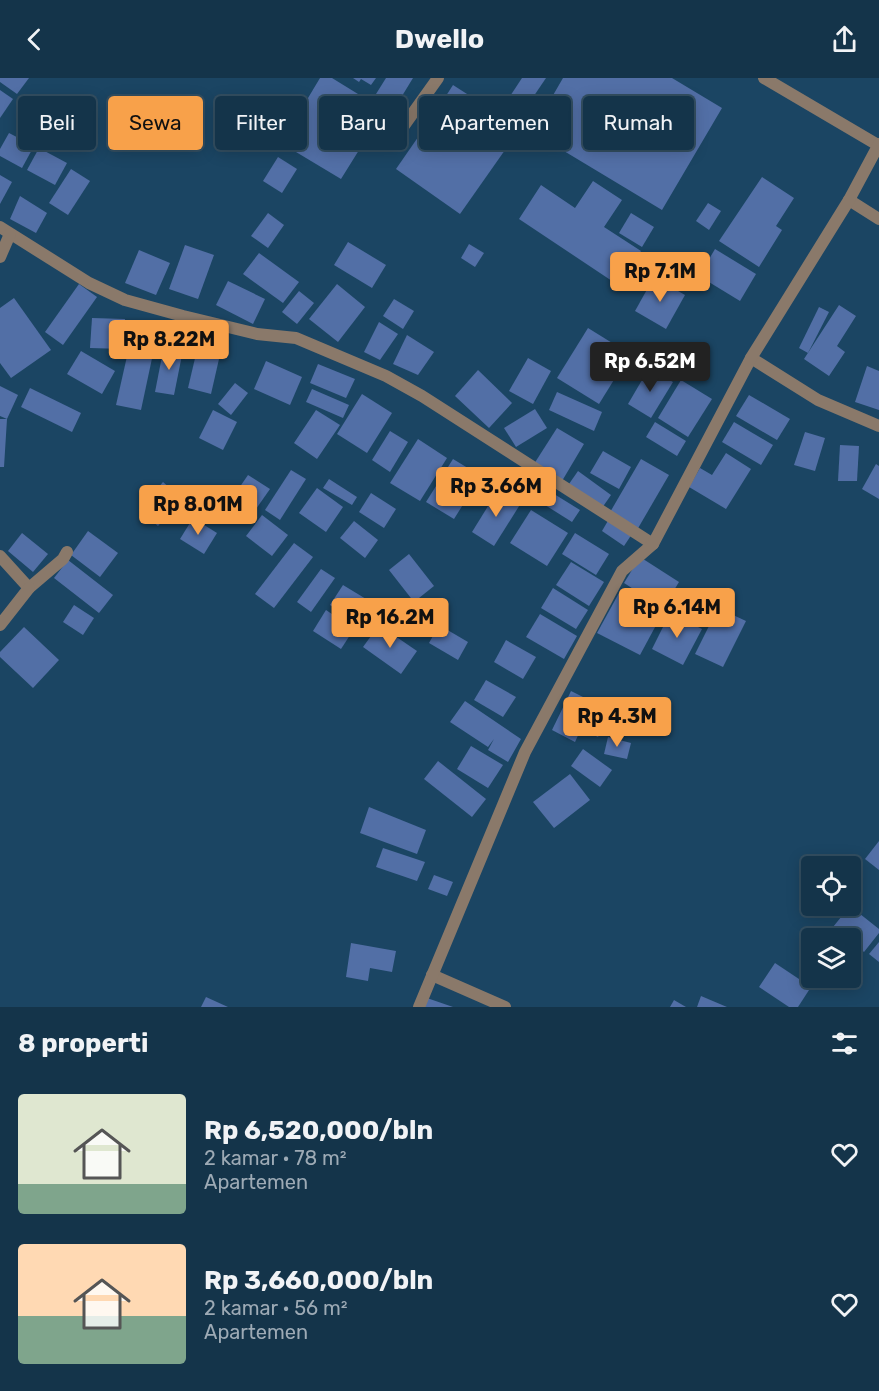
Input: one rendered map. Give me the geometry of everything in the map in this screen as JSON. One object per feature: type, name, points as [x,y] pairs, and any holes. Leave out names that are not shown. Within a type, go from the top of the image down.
[{"type":"street","points":[[407,121],[438,78]]},
{"type":"street","points":[[419,1007],[525,752],[622,571],[653,544],[751,358],[849,200],[879,144],[764,78]]},
{"type":"street","points":[[849,200],[879,219]]},
{"type":"street","points":[[0,257],[5,231],[89,283],[125,300],[257,334],[296,338],[386,376],[422,396],[653,544]]},
{"type":"street","points":[[751,358],[818,400],[879,426]]},
{"type":"street","points":[[0,625],[29,588],[68,552]]},
{"type":"street","points":[[0,556],[29,588]]},
{"type":"street","points":[[432,975],[505,1007]]},
{"type":"building","points":[[0,78],[29,78],[17,94],[0,82]]},
{"type":"building","points":[[320,78],[332,78],[361,96],[319,96],[319,150],[359,150],[341,179],[293,150],[307,150],[307,100]]},
{"type":"building","points":[[353,78],[376,78],[371,85],[361,79],[359,82]]},
{"type":"building","points":[[386,78],[413,78],[402,96],[375,96]]},
{"type":"building","points":[[522,78],[546,78],[534,96],[510,96]]},
{"type":"building","points":[[563,78],[672,78],[722,108],[662,210],[562,150],[571,150],[571,96],[553,96]]},
{"type":"building","points":[[453,85],[470,96],[446,96]]},
{"type":"building","points":[[0,90],[13,99],[0,118]]},
{"type":"building","points":[[9,133],[18,138],[18,150],[32,150],[22,168],[0,156],[0,149]]},
{"type":"building","points":[[419,136],[419,150],[505,150],[460,214],[396,169]]},
{"type":"building","points":[[38,150],[43,150],[67,163],[55,185],[27,170]]},
{"type":"building","points":[[278,157],[297,169],[282,193],[263,181]]},
{"type":"building","points":[[71,169],[90,181],[68,215],[49,203]]},
{"type":"building","points":[[0,175],[12,182],[0,204]]},
{"type":"building","points":[[762,177],[794,198],[776,226],[782,230],[759,267],[719,241]]},
{"type":"building","points":[[593,181],[622,200],[604,227],[641,251],[618,285],[519,219],[541,185],[575,208]]},
{"type":"building","points":[[20,196],[47,213],[36,233],[10,219]]},
{"type":"building","points":[[708,203],[721,211],[709,230],[696,221]]},
{"type":"building","points":[[268,213],[284,225],[268,248],[251,236]]},
{"type":"building","points":[[631,213],[654,227],[642,247],[619,233]]},
{"type":"building","points":[[348,242],[386,265],[372,288],[334,265]]},
{"type":"building","points":[[469,244],[484,253],[475,267],[461,258]]},
{"type":"building","points":[[185,245],[214,255],[198,299],[169,289]]},
{"type":"building","points":[[715,249],[756,274],[740,301],[699,276]]},
{"type":"building","points":[[139,250],[170,263],[156,295],[125,283]]},
{"type":"building","points":[[259,253],[299,282],[283,303],[243,274]]},
{"type":"building","points":[[654,277],[685,295],[666,329],[635,311]]},
{"type":"building","points":[[228,281],[265,299],[253,324],[216,305]]},
{"type":"building","points":[[79,284],[97,297],[63,345],[45,332]]},
{"type":"building","points":[[337,284],[365,307],[338,342],[309,319]]},
{"type":"building","points":[[299,291],[314,303],[297,324],[282,312]]},
{"type":"building","points":[[14,298],[51,350],[11,378],[0,363],[0,308]]},
{"type":"building","points":[[394,299],[414,311],[403,329],[383,316]]},
{"type":"building","points":[[839,305],[856,316],[837,346],[845,352],[829,376],[804,359]]},
{"type":"building","points":[[819,307],[829,312],[808,353],[799,348]]},
{"type":"building","points":[[92,318],[125,319],[123,349],[90,348]]},
{"type":"building","points":[[379,322],[398,334],[380,360],[364,352]]},
{"type":"building","points":[[588,328],[630,354],[599,404],[557,378]]},
{"type":"building","points":[[407,335],[434,352],[418,375],[393,364]]},
{"type":"building","points":[[130,343],[154,349],[141,410],[116,405]]},
{"type":"building","points":[[164,346],[183,350],[174,395],[155,392]]},
{"type":"building","points":[[81,351],[115,371],[102,394],[67,374]]},
{"type":"building","points":[[196,354],[219,359],[211,394],[188,388]]},
{"type":"building","points":[[528,358],[551,371],[533,404],[509,391]]},
{"type":"building","points":[[266,361],[302,377],[290,405],[254,389]]},
{"type":"building","points":[[318,364],[355,379],[346,398],[310,383]]},
{"type":"building","points":[[867,366],[879,371],[879,410],[855,402]]},
{"type":"building","points":[[649,368],[673,382],[651,418],[628,404]]},
{"type":"building","points":[[478,370],[512,403],[489,428],[455,396]]},
{"type":"building","points":[[681,380],[712,399],[688,437],[658,418]]},
{"type":"building","points":[[235,383],[248,393],[231,415],[218,404]]},
{"type":"building","points":[[0,386],[18,395],[7,419],[0,416]]},
{"type":"building","points":[[30,388],[81,413],[72,432],[21,407]]},
{"type":"building","points":[[312,389],[349,405],[343,418],[306,402]]},
{"type":"building","points":[[557,392],[602,412],[594,431],[549,410]]},
{"type":"building","points":[[362,394],[392,413],[367,453],[337,434]]},
{"type":"building","points":[[749,395],[790,419],[777,440],[736,416]]},
{"type":"building","points":[[535,409],[547,428],[516,447],[504,428]]},
{"type":"building","points":[[213,410],[237,422],[223,450],[199,438]]},
{"type":"building","points":[[316,410],[340,425],[317,459],[294,443]]},
{"type":"building","points":[[0,419],[7,419],[4,467],[0,467]]},
{"type":"building","points":[[655,422],[686,441],[677,456],[646,437]]},
{"type":"building","points":[[734,422],[773,445],[761,465],[722,442]]},
{"type":"building","points":[[557,428],[584,444],[562,481],[534,464]]},
{"type":"building","points":[[390,431],[408,442],[390,472],[372,460]]},
{"type":"building","points":[[805,432],[825,438],[815,471],[794,465]]},
{"type":"building","points":[[418,439],[447,458],[420,501],[390,483]]},
{"type":"building","points":[[840,445],[859,446],[857,481],[838,481]]},
{"type":"building","points":[[603,451],[631,467],[619,489],[590,473]]},
{"type":"building","points":[[726,453],[751,469],[726,509],[689,487],[700,468],[712,475]]},
{"type":"building","points":[[453,459],[481,476],[454,519],[426,502]]},
{"type":"building","points":[[641,459],[669,475],[637,530],[609,514]]},
{"type":"building","points":[[876,464],[879,466],[879,499],[862,489]]},
{"type":"building","points":[[291,470],[306,479],[280,520],[265,510]]},
{"type":"building","points":[[578,471],[611,495],[602,508],[569,484]]},
{"type":"building","points":[[248,475],[270,489],[256,509],[235,494]]},
{"type":"building","points":[[525,476],[580,510],[572,522],[518,488]]},
{"type":"building","points":[[329,479],[357,497],[352,505],[323,488]]},
{"type":"building","points":[[163,482],[182,499],[158,526],[139,510]]},
{"type":"building","points":[[317,488],[343,507],[326,532],[299,513]]},
{"type":"building","points":[[498,490],[521,503],[494,546],[472,532]]},
{"type":"building","points":[[371,493],[396,509],[384,528],[359,512]]},
{"type":"building","points":[[531,510],[568,533],[547,566],[510,543]]},
{"type":"building","points":[[262,515],[288,535],[272,556],[246,536]]},
{"type":"building","points":[[193,518],[217,533],[204,554],[180,539]]},
{"type":"building","points":[[609,519],[632,534],[624,546],[602,531]]},
{"type":"building","points":[[354,521],[378,540],[365,558],[340,538]]},
{"type":"building","points":[[88,531],[118,553],[100,577],[71,555]]},
{"type":"building","points":[[22,533],[48,554],[33,572],[8,551]]},
{"type":"building","points":[[575,533],[609,554],[596,575],[562,554]]},
{"type":"building","points":[[294,543],[313,557],[274,608],[255,594]]},
{"type":"building","points":[[409,554],[434,586],[414,602],[389,570]]},
{"type":"building","points":[[640,557],[679,582],[663,608],[624,583]]},
{"type":"building","points":[[68,560],[113,595],[99,613],[54,578]]},
{"type":"building","points":[[571,562],[604,582],[589,606],[556,585]]},
{"type":"building","points":[[321,569],[335,578],[311,612],[297,602]]},
{"type":"building","points":[[343,585],[371,602],[358,623],[330,605]]},
{"type":"building","points":[[553,588],[588,610],[576,629],[541,608]]},
{"type":"building","points":[[619,593],[661,616],[640,655],[597,633]]},
{"type":"building","points":[[74,605],[94,618],[83,635],[63,622]]},
{"type":"building","points":[[718,608],[746,621],[723,667],[695,654]]},
{"type":"building","points":[[326,610],[354,629],[341,649],[313,631]]},
{"type":"building","points":[[670,613],[702,629],[683,665],[652,649]]},
{"type":"building","points":[[540,614],[577,636],[564,659],[526,637]]},
{"type":"building","points":[[379,625],[417,651],[401,674],[363,647]]},
{"type":"building","points":[[439,625],[468,642],[458,660],[429,643]]},
{"type":"building","points":[[24,627],[59,660],[33,688],[0,657],[0,652]]},
{"type":"building","points":[[506,640],[536,657],[523,679],[494,662]]},
{"type":"building","points":[[486,680],[516,697],[503,717],[474,700]]},
{"type":"building","points":[[571,691],[611,711],[598,737],[581,729],[575,742],[552,730]]},
{"type":"building","points":[[465,701],[521,739],[508,762],[488,750],[494,739],[488,747],[450,722]]},
{"type":"building","points":[[608,737],[631,743],[627,759],[604,754]]},
{"type":"building","points":[[471,746],[503,765],[488,788],[457,769]]},
{"type":"building","points":[[583,749],[612,770],[600,787],[571,766]]},
{"type":"building","points":[[438,761],[486,799],[472,817],[424,779]]},
{"type":"building","points":[[570,774],[590,800],[554,828],[533,802]]},
{"type":"building","points":[[369,807],[426,830],[417,854],[360,833]]},
{"type":"building","points":[[879,841],[879,870],[865,859]]},
{"type":"building","points":[[383,848],[425,862],[417,881],[376,867]]},
{"type":"building","points":[[434,875],[453,882],[447,896],[428,889]]},
{"type":"building","points":[[861,915],[879,929],[879,933],[864,952],[861,949],[861,928],[833,927],[842,916]]},
{"type":"building","points":[[879,942],[879,962],[869,954]]},
{"type":"building","points":[[351,943],[396,951],[392,972],[370,968],[368,981],[346,977]]},
{"type":"building","points":[[775,963],[801,980],[801,988],[810,988],[798,1007],[789,1007],[759,987]]},
{"type":"building","points":[[701,996],[727,1007],[697,1007]]},
{"type":"building","points":[[206,997],[228,1007],[201,1007]]},
{"type":"building","points":[[427,998],[453,1007],[424,1007]]},
{"type":"building","points":[[674,1000],[686,1007],[670,1007]]}]
